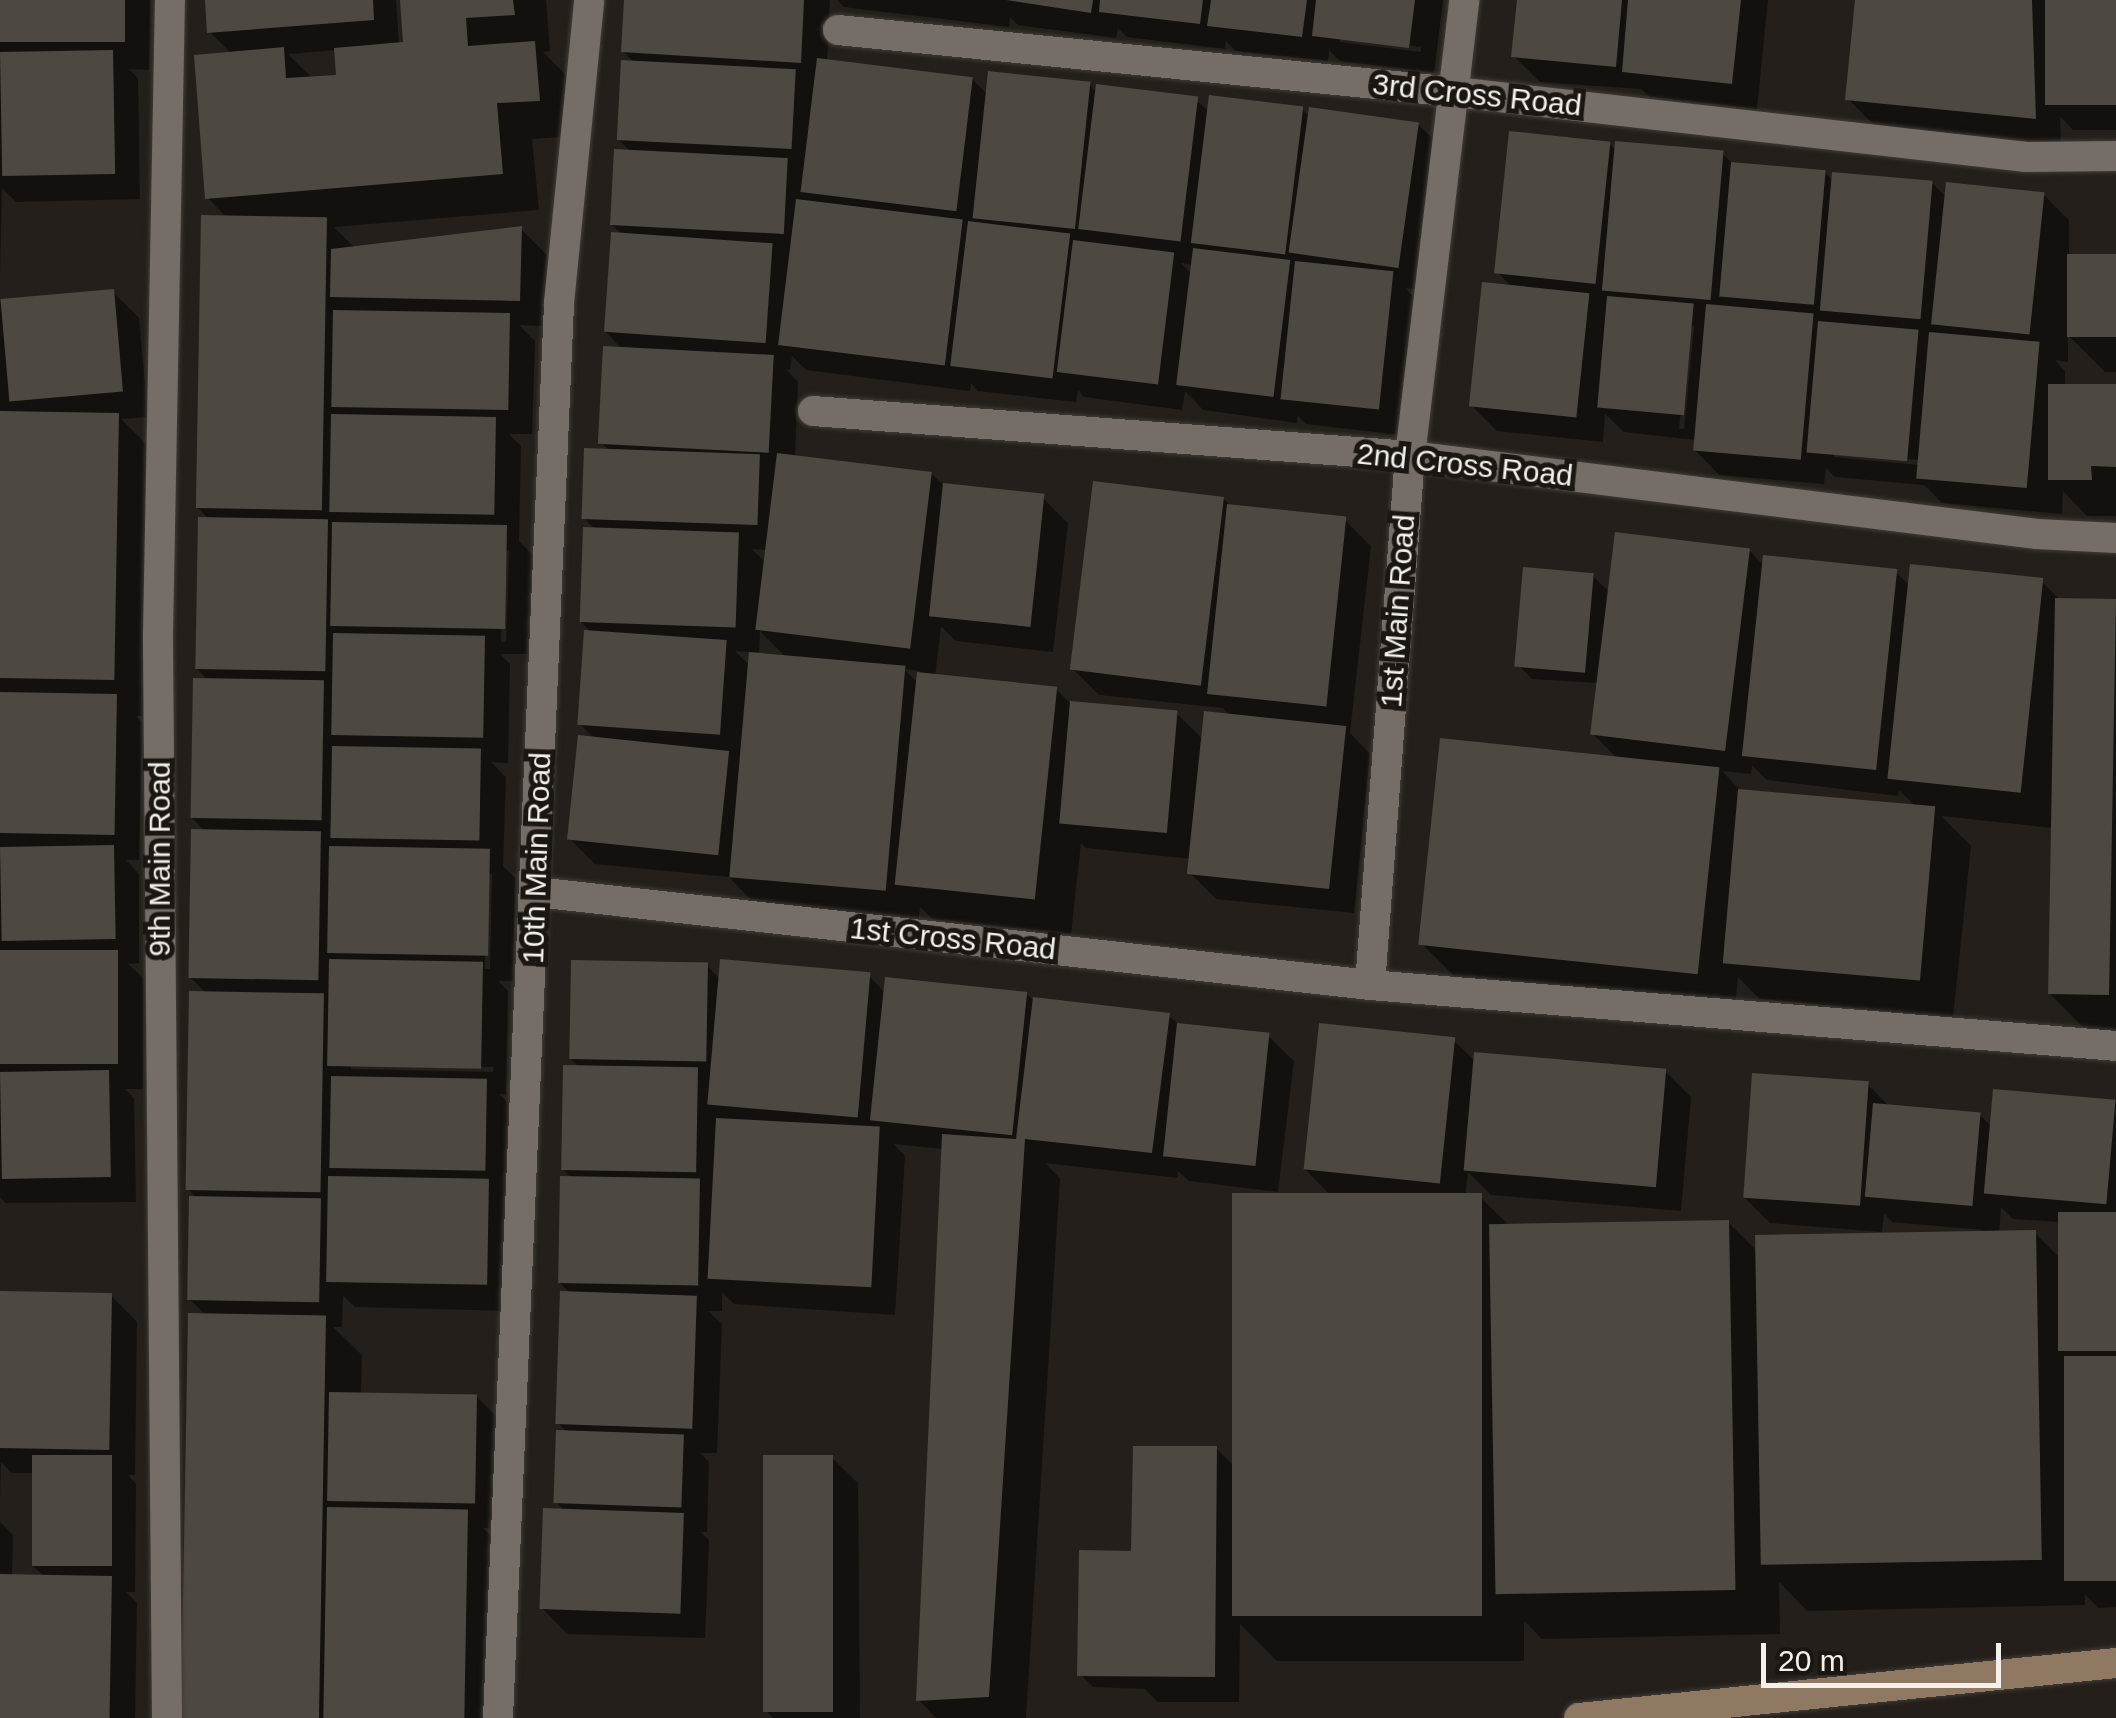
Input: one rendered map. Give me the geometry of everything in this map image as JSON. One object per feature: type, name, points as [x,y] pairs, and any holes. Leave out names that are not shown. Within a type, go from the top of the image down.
[{"type":"main road","points":[[1580,1718],[2116,1663]]},
{"type":"street","name":"9th Main Road","points":[[166,1718],[158,634],[170,0]]},
{"type":"street","name":"10th Main Road","points":[[498,1718],[559,303],[589,0]]},
{"type":"street","name":"1st Main Road","points":[[1370,985],[1410,456],[1464,0]]},
{"type":"street","name":"3rd Cross Road","points":[[838,30],[1456,92],[2026,157],[2116,156]]},
{"type":"street","name":"2nd Cross Road","points":[[813,410],[1410,456],[2037,534],[2116,538]]},
{"type":"street","name":"1st Cross Road","points":[[536,892],[1370,985],[2116,1046]]},
{"type":"building","points":[[0,0],[125,0],[125,42],[0,42]]},
{"type":"building","points":[[205,0],[373,0],[374,20],[207,33]]},
{"type":"building","points":[[400,0],[513,0],[515,15],[466,18],[468,46],[535,41],[540,101],[497,103],[503,174],[205,199],[194,55],[284,47],[286,78],[336,75],[334,48],[403,42]]},
{"type":"building","points":[[624,0],[804,0],[801,63],[621,52]]},
{"type":"building","points":[[1006,0],[1093,0],[1091,13]]},
{"type":"building","points":[[1100,0],[1203,0],[1200,24],[1099,12]]},
{"type":"building","points":[[1211,0],[1307,0],[1302,37],[1207,26]]},
{"type":"building","points":[[1316,0],[1415,0],[1409,48],[1312,36]]},
{"type":"building","points":[[1517,0],[1622,0],[1616,67],[1511,57]]},
{"type":"building","points":[[1628,0],[1741,0],[1732,84],[1622,72]]},
{"type":"building","points":[[1855,0],[2032,0],[2036,119],[1845,100]]},
{"type":"building","points":[[2045,0],[2116,0],[2116,105],[2045,105]]},
{"type":"building","points":[[113,50],[115,174],[2,176],[0,52]]},
{"type":"building","points":[[817,58],[973,77],[956,211],[801,192]]},
{"type":"building","points":[[621,60],[796,69],[792,149],[617,140]]},
{"type":"building","points":[[988,71],[1090,82],[1075,229],[973,218]]},
{"type":"building","points":[[1096,84],[1198,97],[1180,241],[1078,229]]},
{"type":"building","points":[[1209,95],[1303,107],[1285,254],[1191,243]]},
{"type":"building","points":[[1309,107],[1419,122],[1398,268],[1289,253]]},
{"type":"building","points":[[1509,131],[1610,142],[1595,284],[1494,273]]},
{"type":"building","points":[[1615,141],[1724,150],[1711,300],[1602,290]]},
{"type":"building","points":[[614,149],[788,158],[784,234],[610,225]]},
{"type":"building","points":[[1731,162],[1826,170],[1814,305],[1719,296]]},
{"type":"building","points":[[1832,172],[1933,181],[1921,319],[1820,310]]},
{"type":"building","points":[[1946,182],[2044,192],[2030,335],[1931,324]]},
{"type":"building","points":[[796,199],[963,219],[945,365],[778,345]]},
{"type":"building","points":[[201,215],[327,217],[322,510],[196,508]]},
{"type":"building","points":[[968,221],[1070,234],[1052,378],[950,366]]},
{"type":"building","points":[[522,226],[520,301],[330,297],[331,249]]},
{"type":"building","points":[[611,232],[773,243],[766,343],[604,332]]},
{"type":"building","points":[[1073,240],[1174,252],[1158,384],[1057,372]]},
{"type":"building","points":[[1193,248],[1290,260],[1273,397],[1176,385]]},
{"type":"building","points":[[2067,254],[2116,254],[2116,337],[2067,337]]},
{"type":"building","points":[[1295,261],[1393,271],[1379,410],[1280,399]]},
{"type":"building","points":[[1482,282],[1589,293],[1576,418],[1469,406]]},
{"type":"building","points":[[114,289],[123,392],[9,402],[0,299]]},
{"type":"building","points":[[1607,296],[1694,304],[1684,415],[1597,408]]},
{"type":"building","points":[[1706,304],[1814,313],[1801,460],[1693,450]]},
{"type":"building","points":[[333,310],[510,313],[508,410],[331,407]]},
{"type":"building","points":[[1818,321],[1919,330],[1907,461],[1806,452]]},
{"type":"building","points":[[1929,332],[2040,342],[2027,488],[1916,478]]},
{"type":"building","points":[[603,346],[774,355],[769,453],[598,444]]},
{"type":"building","points":[[2048,384],[2116,384],[2116,467],[2091,466],[2092,480],[2048,480]]},
{"type":"building","points":[[0,411],[119,413],[114,680],[0,678]]},
{"type":"building","points":[[331,414],[496,417],[494,515],[329,512]]},
{"type":"building","points":[[584,448],[760,454],[757,525],[582,519]]},
{"type":"building","points":[[777,453],[932,472],[910,649],[755,630]]},
{"type":"building","points":[[1093,481],[1224,497],[1201,686],[1070,670]]},
{"type":"building","points":[[943,483],[1044,494],[1030,627],[929,616]]},
{"type":"building","points":[[1227,504],[1346,517],[1326,706],[1207,694]]},
{"type":"building","points":[[198,517],[328,519],[325,671],[195,669]]},
{"type":"building","points":[[332,522],[507,525],[505,629],[330,626]]},
{"type":"building","points":[[583,527],[739,532],[736,627],[580,622]]},
{"type":"building","points":[[1615,532],[1750,549],[1725,751],[1590,734]]},
{"type":"building","points":[[1763,555],[1897,569],[1876,770],[1742,756]]},
{"type":"building","points":[[1910,564],[2043,578],[2021,793],[1887,779]]},
{"type":"building","points":[[1523,567],[1594,573],[1585,673],[1514,667]]},
{"type":"building","points":[[2055,598],[2116,599],[2109,995],[2048,994]]},
{"type":"building","points":[[584,630],[727,640],[720,735],[577,725]]},
{"type":"building","points":[[333,633],[485,636],[483,738],[331,735]]},
{"type":"building","points":[[749,652],[905,666],[886,891],[729,877]]},
{"type":"building","points":[[917,672],[1057,687],[1035,900],[895,885]]},
{"type":"building","points":[[193,678],[324,680],[322,820],[191,818]]},
{"type":"building","points":[[0,692],[117,694],[115,835],[0,833]]},
{"type":"building","points":[[1070,701],[1178,710],[1167,833],[1059,824]]},
{"type":"building","points":[[1204,711],[1346,726],[1329,889],[1187,874]]},
{"type":"building","points":[[578,735],[729,751],[718,855],[567,839]]},
{"type":"building","points":[[1440,738],[1719,767],[1698,974],[1418,945]]},
{"type":"building","points":[[332,746],[481,749],[479,841],[330,838]]},
{"type":"building","points":[[1738,789],[1935,806],[1920,981],[1723,963]]},
{"type":"building","points":[[191,829],[321,831],[318,980],[188,978]]},
{"type":"building","points":[[114,845],[116,939],[2,941],[0,847]]},
{"type":"building","points":[[329,846],[490,849],[488,956],[327,953]]},
{"type":"building","points":[[0,950],[118,950],[118,1064],[0,1064]]},
{"type":"building","points":[[329,959],[483,962],[481,1069],[327,1066]]},
{"type":"building","points":[[720,959],[870,972],[858,1118],[707,1104]]},
{"type":"building","points":[[571,960],[708,962],[706,1061],[569,1059]]},
{"type":"building","points":[[885,977],[1027,992],[1012,1135],[870,1120]]},
{"type":"building","points":[[189,991],[324,993],[321,1192],[186,1190]]},
{"type":"building","points":[[1033,997],[1170,1013],[1152,1153],[1025,1139],[989,1697],[916,1701],[942,1134],[1016,1139]]},
{"type":"building","points":[[1177,1023],[1269,1033],[1255,1166],[1163,1156]]},
{"type":"building","points":[[1319,1023],[1455,1037],[1440,1184],[1304,1169]]},
{"type":"building","points":[[1474,1052],[1666,1069],[1656,1187],[1464,1171]]},
{"type":"building","points":[[563,1065],[698,1067],[696,1172],[561,1170]]},
{"type":"building","points":[[109,1070],[111,1177],[2,1179],[0,1072]]},
{"type":"building","points":[[1752,1073],[1869,1081],[1860,1206],[1743,1198]]},
{"type":"building","points":[[331,1076],[487,1079],[485,1171],[329,1168]]},
{"type":"building","points":[[1993,1089],[2116,1100],[2106,1204],[1984,1194]]},
{"type":"building","points":[[1873,1103],[1981,1112],[1972,1206],[1865,1197]]},
{"type":"building","points":[[716,1118],[880,1127],[871,1287],[708,1279]]},
{"type":"building","points":[[328,1176],[489,1179],[487,1285],[326,1282]]},
{"type":"building","points":[[560,1176],[700,1178],[698,1285],[558,1283]]},
{"type":"building","points":[[1232,1193],[1482,1193],[1482,1616],[1232,1616]]},
{"type":"building","points":[[189,1196],[321,1198],[319,1302],[187,1300]]},
{"type":"building","points":[[2058,1212],[2116,1212],[2116,1351],[2058,1351]]},
{"type":"building","points":[[1729,1220],[1735,1590],[1495,1594],[1489,1224]]},
{"type":"building","points":[[2036,1230],[2042,1560],[1761,1565],[1755,1235]]},
{"type":"building","points":[[0,1291],[112,1293],[109,1450],[0,1448]]},
{"type":"building","points":[[560,1291],[697,1296],[692,1429],[555,1424]]},
{"type":"building","points":[[188,1313],[326,1315],[319,1718],[181,1718]]},
{"type":"building","points":[[2064,1356],[2116,1356],[2116,1581],[2064,1581]]},
{"type":"building","points":[[329,1392],[477,1395],[475,1504],[327,1501]]},
{"type":"building","points":[[556,1430],[684,1434],[681,1507],[553,1503]]},
{"type":"building","points":[[1133,1446],[1217,1446],[1215,1677],[1077,1676],[1079,1550],[1131,1551]]},
{"type":"building","points":[[32,1455],[112,1455],[112,1566],[32,1566]]},
{"type":"building","points":[[763,1455],[833,1455],[833,1712],[763,1712]]},
{"type":"building","points":[[327,1507],[468,1509],[464,1718],[323,1718]]},
{"type":"building","points":[[543,1508],[684,1513],[680,1614],[539,1609]]},
{"type":"building","points":[[0,1574],[112,1576],[110,1718],[0,1718]]}]
